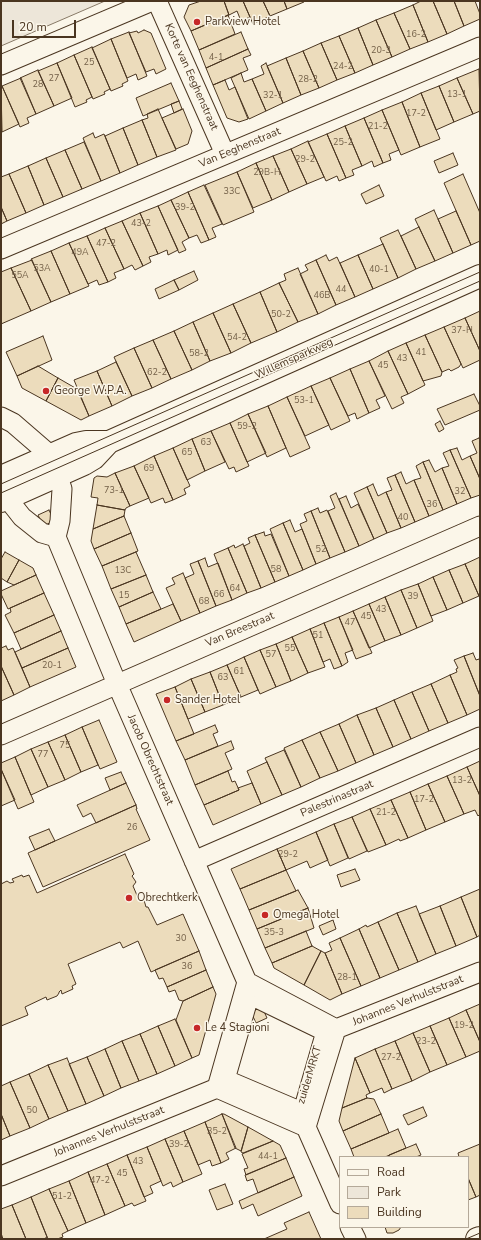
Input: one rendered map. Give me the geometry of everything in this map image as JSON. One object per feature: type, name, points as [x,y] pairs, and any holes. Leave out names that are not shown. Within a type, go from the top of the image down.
[{"type":"street","points":[[1,64],[152,1]]},
{"type":"street","name":"Korte van Eeghenstraat","points":[[157,1],[225,154]]},
{"type":"street","name":"Van Eeghenstraat","points":[[1,249],[480,47]]},
{"type":"street","name":"Willemsparkweg","points":[[1,477],[76,444],[86,442],[108,442],[480,276]]},
{"type":"street","points":[[1,417],[13,422],[50,455],[62,489],[60,522],[56,537],[42,533],[22,516],[3,495]]},
{"type":"street","name":"Willemsparkweg","points":[[3,495],[58,476],[84,464],[94,458],[108,442]]},
{"type":"street","name":"Van Breestraat","points":[[1,735],[480,526]]},
{"type":"street","name":"Jacob Obrechtstraat","points":[[56,537],[116,684],[249,990]]},
{"type":"street","name":"Palestrinastraat","points":[[194,861],[480,737]]},
{"type":"street","name":"Johannes Verhulststraat","points":[[336,1029],[480,972]]},
{"type":"street","points":[[306,1126],[217,1088],[249,990],[336,1029],[306,1126],[339,1202]]},
{"type":"street","name":"zuiderMRKT","points":[[249,990],[322,1033],[301,1109],[228,1078],[249,990]]},
{"type":"street","name":"Johannes Verhulststraat","points":[[1,1176],[217,1088]]},
{"type":"street","points":[[350,1228],[356,1239]]},
{"type":"green space","points":[[1,1],[105,1],[1,46]]},
{"type":"building","points":[[201,1],[224,1],[229,15],[191,31],[184,17],[189,5]]},
{"type":"building","points":[[224,1],[243,1],[250,17],[241,21],[237,11],[229,15]]},
{"type":"building","points":[[243,1],[263,1],[270,16],[253,24]]},
{"type":"building","points":[[263,1],[284,1],[287,9],[270,16]]},
{"type":"building","points":[[284,1],[304,1],[304,2],[287,9]]},
{"type":"building","points":[[421,1],[433,1],[447,34],[428,42],[413,5]]},
{"type":"building","points":[[433,1],[454,1],[464,26],[447,34]]},
{"type":"building","points":[[454,1],[475,1],[480,14],[480,19],[464,26]]},
{"type":"building","points":[[413,5],[428,42],[410,49],[394,13]]},
{"type":"building","points":[[394,13],[410,49],[392,57],[376,20]]},
{"type":"building","points":[[228,15],[235,34],[199,50],[191,31]]},
{"type":"building","points":[[376,20],[392,57],[373,65],[358,28]]},
{"type":"building","points":[[358,28],[373,65],[355,73],[339,36]]},
{"type":"building","points":[[144,30],[151,33],[166,69],[156,74],[154,69],[146,72],[129,33],[137,31],[138,33]]},
{"type":"building","points":[[129,32],[147,76],[138,80],[136,74],[127,78],[111,39]]},
{"type":"building","points":[[241,32],[248,49],[206,68],[199,50]]},
{"type":"building","points":[[339,36],[355,73],[337,80],[321,43]]},
{"type":"building","points":[[111,39],[128,81],[122,84],[123,86],[111,91],[92,48]]},
{"type":"building","points":[[321,43],[337,80],[319,88],[303,51]]},
{"type":"building","points":[[92,47],[110,89],[104,92],[105,94],[93,99],[74,55]]},
{"type":"building","points":[[248,49],[251,55],[243,58],[248,70],[213,85],[206,68]]},
{"type":"building","points":[[303,51],[319,88],[301,95],[286,58]]},
{"type":"building","points":[[74,55],[92,97],[86,100],[87,102],[75,107],[57,63]]},
{"type":"building","points":[[286,58],[301,95],[283,103],[267,66]]},
{"type":"building","points":[[57,63],[72,98],[54,106],[38,71]]},
{"type":"building","points":[[266,63],[283,103],[266,111],[252,79],[264,74],[261,66]]},
{"type":"building","points":[[479,69],[480,111],[473,114],[457,78]]},
{"type":"building","points":[[38,70],[54,106],[36,114],[20,78]]},
{"type":"building","points":[[241,73],[244,82],[252,79],[266,111],[249,119],[231,78]]},
{"type":"building","points":[[21,78],[36,114],[27,118],[29,123],[20,127],[2,86]]},
{"type":"building","points":[[457,78],[473,114],[454,122],[439,86]]},
{"type":"building","points":[[225,80],[229,90],[235,87],[248,119],[239,122],[227,118],[213,85]]},
{"type":"building","points":[[171,83],[179,101],[143,116],[136,98]]},
{"type":"building","points":[[1,86],[19,124],[2,132]]},
{"type":"building","points":[[439,86],[454,122],[436,130],[421,93]]},
{"type":"building","points":[[421,93],[440,139],[420,147],[402,102]]},
{"type":"building","points":[[179,101],[182,109],[174,113],[171,104]]},
{"type":"building","points":[[402,102],[420,147],[401,155],[382,110]]},
{"type":"building","points":[[158,109],[176,150],[157,157],[142,120],[148,118],[147,114]]},
{"type":"building","points":[[183,109],[192,131],[188,144],[176,149],[162,118]]},
{"type":"building","points":[[382,110],[399,150],[389,154],[391,160],[383,163],[364,118]]},
{"type":"building","points":[[364,118],[383,163],[374,167],[372,161],[362,166],[345,126]]},
{"type":"building","points":[[142,120],[157,157],[138,165],[123,128]]},
{"type":"building","points":[[345,126],[362,166],[352,170],[354,175],[346,178],[327,134]]},
{"type":"building","points":[[123,128],[138,165],[120,173],[105,136]]},
{"type":"building","points":[[93,133],[95,138],[104,134],[120,173],[101,181],[83,138]]},
{"type":"building","points":[[327,134],[346,178],[339,181],[337,176],[326,181],[308,142]]},
{"type":"building","points":[[308,141],[324,177],[307,184],[291,149]]},
{"type":"building","points":[[84,142],[101,181],[82,189],[65,150]]},
{"type":"building","points":[[291,149],[307,184],[289,192],[273,156]]},
{"type":"building","points":[[65,150],[82,189],[63,197],[46,158]]},
{"type":"building","points":[[453,153],[458,165],[439,173],[434,161]]},
{"type":"building","points":[[273,156],[289,192],[272,200],[256,163]]},
{"type":"building","points":[[46,158],[63,197],[44,205],[28,166]]},
{"type":"building","points":[[256,163],[272,200],[253,208],[237,172]]},
{"type":"building","points":[[28,166],[44,205],[26,213],[9,174]]},
{"type":"building","points":[[237,172],[254,212],[223,225],[205,185]]},
{"type":"building","points":[[9,174],[26,213],[7,221],[1,207],[1,177]]},
{"type":"building","points":[[463,174],[480,213],[480,241],[471,245],[444,183]]},
{"type":"building","points":[[204,185],[222,224],[212,228],[216,237],[209,240],[188,192]]},
{"type":"building","points":[[379,185],[384,196],[366,204],[361,194]]},
{"type":"building","points":[[188,192],[209,240],[201,243],[197,235],[189,238],[171,200]]},
{"type":"building","points":[[171,200],[189,238],[182,242],[186,250],[179,253],[158,206]]},
{"type":"building","points":[[158,206],[178,250],[168,255],[167,250],[158,254],[140,213]]},
{"type":"building","points":[[1,207],[7,221],[1,224]]},
{"type":"building","points":[[434,210],[453,253],[435,261],[415,219]]},
{"type":"building","points":[[456,211],[471,245],[453,253],[438,219]]},
{"type":"building","points":[[140,213],[158,254],[149,257],[151,262],[143,266],[122,221]]},
{"type":"building","points":[[122,221],[143,266],[135,270],[132,265],[124,269],[105,228]]},
{"type":"building","points":[[419,227],[435,261],[416,269],[401,236]]},
{"type":"building","points":[[105,228],[124,269],[114,273],[116,278],[108,282],[87,236]]},
{"type":"building","points":[[398,230],[416,269],[398,278],[380,238]]},
{"type":"building","points":[[87,236],[108,282],[99,285],[97,280],[88,284],[69,243]]},
{"type":"building","points":[[69,243],[89,286],[70,294],[51,251]]},
{"type":"building","points":[[383,244],[398,278],[373,289],[358,255]]},
{"type":"building","points":[[51,251],[70,294],[51,302],[31,259]]},
{"type":"building","points":[[326,255],[329,261],[337,257],[355,297],[336,305],[316,260]]},
{"type":"building","points":[[358,255],[373,289],[355,297],[340,263]]},
{"type":"building","points":[[32,260],[51,302],[31,311],[11,268]]},
{"type":"building","points":[[316,260],[336,305],[318,314],[300,274],[308,270],[305,265]]},
{"type":"building","points":[[11,268],[31,311],[1,324],[1,272]]},
{"type":"building","points":[[298,268],[318,314],[298,322],[279,283],[286,280],[284,274]]},
{"type":"building","points":[[194,271],[198,280],[179,290],[174,280]]},
{"type":"building","points":[[174,280],[179,290],[159,299],[155,289]]},
{"type":"building","points":[[279,283],[298,322],[277,332],[260,292]]},
{"type":"building","points":[[260,292],[277,332],[251,343],[233,304]]},
{"type":"building","points":[[233,304],[251,343],[231,353],[213,313]]},
{"type":"building","points":[[480,311],[480,351],[465,318]]},
{"type":"building","points":[[213,313],[231,353],[210,361],[193,322]]},
{"type":"building","points":[[465,318],[480,351],[480,360],[463,368],[444,327]]},
{"type":"building","points":[[193,322],[210,361],[192,370],[174,331]]},
{"type":"building","points":[[444,327],[461,364],[459,367],[451,371],[449,369],[442,372],[425,335]]},
{"type":"building","points":[[174,331],[192,370],[171,379],[153,340]]},
{"type":"building","points":[[425,335],[442,372],[441,376],[423,381],[406,343]]},
{"type":"building","points":[[43,336],[52,360],[17,376],[6,352]]},
{"type":"building","points":[[153,340],[171,379],[152,388],[134,348]]},
{"type":"building","points":[[406,343],[425,385],[408,394],[388,351]]},
{"type":"building","points":[[134,348],[152,388],[132,396],[114,357]]},
{"type":"building","points":[[388,351],[408,394],[401,397],[404,403],[392,409],[369,361]]},
{"type":"building","points":[[369,361],[385,396],[376,400],[380,408],[369,413],[350,369]]},
{"type":"building","points":[[116,362],[132,396],[112,406],[97,371]]},
{"type":"building","points":[[38,366],[58,378],[46,401],[22,388],[17,376]]},
{"type":"building","points":[[350,369],[369,413],[357,419],[355,413],[348,416],[330,378]]},
{"type":"building","points":[[97,371],[112,406],[89,416],[74,380]]},
{"type":"building","points":[[58,378],[77,389],[89,416],[81,420],[46,401]]},
{"type":"building","points":[[330,378],[350,421],[331,430],[311,386]]},
{"type":"building","points":[[311,386],[329,425],[305,436],[287,397]]},
{"type":"building","points":[[474,394],[480,406],[480,410],[445,425],[437,409]]},
{"type":"building","points":[[287,397],[310,448],[290,457],[268,406]]},
{"type":"building","points":[[268,406],[286,448],[267,457],[248,414]]},
{"type":"building","points":[[248,414],[266,453],[247,462],[230,423]]},
{"type":"building","points":[[440,421],[444,429],[439,432],[435,424]]},
{"type":"building","points":[[230,423],[249,466],[236,472],[234,467],[229,469],[211,431]]},
{"type":"building","points":[[211,431],[225,462],[205,471],[192,439]]},
{"type":"building","points":[[479,438],[480,479],[470,456],[477,453],[472,441]]},
{"type":"building","points":[[192,439],[205,471],[187,480],[173,448]]},
{"type":"building","points":[[173,448],[190,486],[184,489],[186,494],[173,500],[154,456]]},
{"type":"building","points":[[457,448],[462,460],[470,456],[480,479],[480,495],[471,498],[450,450]]},
{"type":"building","points":[[450,450],[471,498],[457,504],[442,468],[449,466],[443,453]]},
{"type":"building","points":[[154,456],[173,500],[165,503],[163,498],[151,503],[134,466]]},
{"type":"building","points":[[429,460],[435,472],[442,468],[457,504],[443,510],[423,462]]},
{"type":"building","points":[[423,462],[443,510],[429,516],[414,480],[421,478],[416,466]]},
{"type":"building","points":[[134,466],[149,498],[130,506],[115,473]]},
{"type":"building","points":[[401,472],[406,484],[414,480],[429,516],[415,522],[395,475]]},
{"type":"building","points":[[115,473],[130,506],[125,510],[97,505],[98,498],[91,497],[94,478],[97,476],[107,477]]},
{"type":"building","points":[[395,475],[415,522],[401,528],[386,492],[392,490],[387,478]]},
{"type":"building","points":[[373,484],[378,496],[386,492],[401,528],[387,533],[367,487]]},
{"type":"building","points":[[367,487],[387,533],[374,539],[354,493]]},
{"type":"building","points":[[336,493],[359,546],[345,552],[328,511],[335,508],[330,496]]},
{"type":"building","points":[[346,496],[351,508],[358,504],[374,539],[359,546],[339,499]]},
{"type":"building","points":[[97,505],[125,510],[124,516],[93,529]]},
{"type":"building","points":[[318,508],[320,513],[327,510],[345,552],[330,558],[311,511]]},
{"type":"building","points":[[49,510],[54,521],[43,526],[38,515]]},
{"type":"building","points":[[311,511],[330,558],[316,564],[300,524],[307,521],[304,514]]},
{"type":"building","points":[[124,516],[131,533],[94,549],[91,541],[93,529]]},
{"type":"building","points":[[290,520],[295,532],[302,529],[316,564],[303,570],[283,523]]},
{"type":"building","points":[[283,523],[303,570],[289,576],[270,529]]},
{"type":"building","points":[[264,532],[265,536],[271,534],[289,576],[275,582],[255,535]]},
{"type":"building","points":[[131,533],[138,551],[102,566],[94,549]]},
{"type":"building","points":[[255,535],[275,582],[261,588],[244,546],[250,543],[248,538]]},
{"type":"building","points":[[243,544],[261,588],[247,593],[228,548],[234,545],[235,548]]},
{"type":"building","points":[[228,548],[247,593],[232,600],[214,554]]},
{"type":"building","points":[[5,552],[19,560],[7,582],[1,578],[1,559]]},
{"type":"building","points":[[136,552],[146,575],[111,589],[102,566]]},
{"type":"building","points":[[480,557],[480,596],[479,596],[465,564]]},
{"type":"building","points":[[205,558],[208,567],[218,563],[232,600],[216,606],[198,561]]},
{"type":"building","points":[[19,560],[33,568],[36,575],[14,585],[7,582]]},
{"type":"building","points":[[198,561],[216,606],[200,613],[185,578],[194,574],[190,564]]},
{"type":"building","points":[[465,564],[479,596],[463,603],[449,570]]},
{"type":"building","points":[[449,570],[463,603],[447,610],[433,577]]},
{"type":"building","points":[[183,573],[200,613],[181,621],[166,588],[175,584],[172,578]]},
{"type":"building","points":[[36,575],[44,593],[8,609],[1,591]]},
{"type":"building","points":[[146,575],[153,592],[119,607],[111,589]]},
{"type":"building","points":[[433,577],[447,610],[431,616],[418,584]]},
{"type":"building","points":[[418,584],[433,621],[417,628],[401,590]]},
{"type":"building","points":[[401,590],[417,628],[401,635],[385,597]]},
{"type":"building","points":[[153,592],[161,609],[126,624],[119,607]]},
{"type":"building","points":[[44,593],[54,615],[14,633],[5,615],[11,612],[10,608]]},
{"type":"building","points":[[385,597],[401,635],[385,641],[369,604]]},
{"type":"building","points":[[173,604],[181,621],[134,642],[126,624]]},
{"type":"building","points":[[369,604],[385,641],[369,648],[353,611]]},
{"type":"building","points":[[353,611],[372,653],[356,659],[339,617]]},
{"type":"building","points":[[54,615],[61,631],[21,649],[14,633]]},
{"type":"building","points":[[339,617],[353,650],[345,653],[348,662],[342,666],[324,623]]},
{"type":"building","points":[[324,623],[342,666],[334,669],[330,659],[323,662],[310,629]]},
{"type":"building","points":[[310,629],[325,667],[308,673],[292,637]]},
{"type":"building","points":[[61,631],[68,648],[22,668],[15,652]]},
{"type":"building","points":[[292,637],[308,673],[291,681],[276,644]]},
{"type":"building","points":[[276,644],[291,681],[276,687],[260,650]]},
{"type":"building","points":[[6,646],[8,650],[13,648],[30,687],[14,695],[1,666],[1,648]]},
{"type":"building","points":[[68,648],[76,667],[30,687],[22,668]]},
{"type":"building","points":[[260,650],[276,687],[260,694],[244,657]]},
{"type":"building","points":[[473,653],[476,660],[479,659],[480,662],[480,696],[464,656]]},
{"type":"building","points":[[464,656],[480,696],[480,709],[467,715],[450,675],[457,672],[456,669],[458,668],[454,660]]},
{"type":"building","points":[[244,657],[258,690],[241,697],[227,665]]},
{"type":"building","points":[[227,665],[241,697],[223,705],[210,672]]},
{"type":"building","points":[[1,666],[14,695],[1,701]]},
{"type":"building","points":[[210,672],[223,705],[205,712],[191,679]]},
{"type":"building","points":[[450,675],[467,715],[448,723],[431,684]]},
{"type":"building","points":[[191,679],[205,712],[188,719],[175,687]]},
{"type":"building","points":[[431,684],[448,723],[429,731],[412,692]]},
{"type":"building","points":[[175,687],[194,734],[176,741],[156,694]]},
{"type":"building","points":[[412,692],[429,731],[411,739],[394,700]]},
{"type":"building","points":[[394,700],[411,739],[393,747],[376,708]]},
{"type":"building","points":[[376,708],[393,747],[374,755],[357,715]]},
{"type":"building","points":[[357,715],[374,755],[356,763],[339,724]]},
{"type":"building","points":[[99,720],[117,762],[100,769],[82,727]]},
{"type":"building","points":[[339,724],[356,763],[338,771],[320,732]]},
{"type":"building","points":[[215,725],[218,732],[213,734],[218,746],[185,760],[176,741]]},
{"type":"building","points":[[82,727],[98,765],[81,772],[65,735]]},
{"type":"building","points":[[320,732],[338,771],[320,778],[302,740]]},
{"type":"building","points":[[65,735],[81,772],[65,780],[48,742]]},
{"type":"building","points":[[302,740],[320,778],[301,787],[284,748]]},
{"type":"building","points":[[231,741],[234,749],[225,753],[232,769],[195,785],[185,760]]},
{"type":"building","points":[[48,742],[65,780],[48,787],[31,749]]},
{"type":"building","points":[[31,749],[48,787],[31,795],[15,757]]},
{"type":"building","points":[[284,750],[301,787],[282,795],[265,758]]},
{"type":"building","points":[[15,757],[34,802],[18,809],[1,769],[1,763]]},
{"type":"building","points":[[480,761],[480,796],[467,767]]},
{"type":"building","points":[[267,762],[282,795],[261,804],[247,771]]},
{"type":"building","points":[[467,767],[480,796],[480,814],[478,816],[475,810],[464,814],[447,776]]},
{"type":"building","points":[[1,769],[15,800],[1,806]]},
{"type":"building","points":[[228,771],[232,782],[235,781],[239,790],[204,805],[195,785]]},
{"type":"building","points":[[121,772],[126,783],[110,790],[105,778]]},
{"type":"building","points":[[447,776],[464,814],[445,822],[428,784]]},
{"type":"building","points":[[126,783],[136,805],[96,823],[91,813],[83,817],[77,805]]},
{"type":"building","points":[[252,783],[261,804],[213,825],[204,805],[239,790],[238,788]]},
{"type":"building","points":[[428,784],[445,822],[426,830],[410,792]]},
{"type":"building","points":[[410,792],[426,830],[408,838],[391,800]]},
{"type":"building","points":[[391,800],[408,838],[400,841],[399,839],[386,845],[370,809]]},
{"type":"building","points":[[136,805],[136,809],[150,840],[43,887],[28,853]]},
{"type":"building","points":[[370,809],[386,845],[368,852],[352,817]]},
{"type":"building","points":[[352,817],[367,851],[349,859],[334,824]]},
{"type":"building","points":[[334,824],[348,858],[330,866],[316,832]]},
{"type":"building","points":[[49,829],[55,841],[35,850],[29,837]]},
{"type":"building","points":[[316,832],[328,860],[310,868],[307,861],[286,870],[277,849]]},
{"type":"building","points":[[277,849],[286,870],[240,889],[231,869]]},
{"type":"building","points":[[125,854],[134,874],[132,876],[136,882],[133,886],[139,900],[144,900],[146,907],[148,907],[157,925],[183,914],[199,951],[151,972],[138,941],[123,948],[120,942],[68,964],[76,984],[72,986],[73,989],[62,994],[61,990],[57,996],[47,1000],[46,997],[25,1007],[28,1015],[1,1026],[1,884],[7,881],[10,883],[14,882],[12,879],[22,875],[23,877],[29,875],[37,893]]},
{"type":"building","points":[[355,869],[360,880],[341,887],[337,875]]},
{"type":"building","points":[[286,870],[296,891],[249,910],[240,889]]},
{"type":"building","points":[[480,889],[480,935],[477,937],[461,897]]},
{"type":"building","points":[[298,890],[308,908],[257,929],[249,910]]},
{"type":"building","points":[[461,897],[477,937],[456,946],[440,906]]},
{"type":"building","points":[[416,906],[436,954],[418,962],[397,913]]},
{"type":"building","points":[[440,906],[456,946],[436,954],[419,914]]},
{"type":"building","points":[[308,908],[314,928],[265,948],[257,929]]},
{"type":"building","points":[[397,913],[418,962],[399,970],[378,922]]},
{"type":"building","points":[[333,920],[336,929],[323,935],[319,926]]},
{"type":"building","points":[[378,922],[399,970],[380,978],[359,929],[366,925],[367,927]]},
{"type":"building","points":[[359,929],[380,978],[361,986],[340,938]]},
{"type":"building","points":[[306,931],[312,946],[272,963],[265,948]]},
{"type":"building","points":[[340,938],[361,986],[342,994],[325,953],[332,950],[329,943]]},
{"type":"building","points":[[312,946],[321,951],[304,985],[274,968],[272,963]]},
{"type":"building","points":[[199,951],[206,970],[167,987],[163,978],[159,979],[155,970]]},
{"type":"building","points":[[321,951],[325,953],[342,994],[330,1000],[304,985]]},
{"type":"building","points":[[206,970],[213,987],[183,1001],[179,1000],[175,990],[169,992],[167,987]]},
{"type":"building","points":[[213,987],[216,994],[199,1055],[192,1058],[176,1020],[183,1001]]},
{"type":"building","points":[[480,1004],[480,1042],[466,1010]]},
{"type":"building","points":[[262,1007],[267,1018],[256,1023],[251,1012]]},
{"type":"building","points":[[466,1010],[480,1042],[480,1051],[466,1057],[449,1018]]},
{"type":"building","points":[[449,1018],[466,1057],[447,1065],[430,1026]]},
{"type":"building","points":[[175,1019],[192,1058],[175,1066],[158,1026]]},
{"type":"building","points":[[158,1026],[175,1066],[157,1074],[140,1034]]},
{"type":"building","points":[[430,1026],[447,1065],[430,1072],[413,1033]]},
{"type":"building","points":[[413,1033],[430,1072],[412,1081],[395,1041]]},
{"type":"building","points":[[140,1034],[157,1074],[139,1081],[122,1041]]},
{"type":"building","points":[[122,1041],[139,1081],[121,1088],[105,1049]]},
{"type":"building","points":[[395,1041],[412,1081],[392,1089],[375,1049]]},
{"type":"building","points":[[105,1049],[121,1088],[104,1096],[87,1057]]},
{"type":"building","points":[[375,1049],[392,1089],[384,1093],[382,1088],[370,1093],[355,1058]]},
{"type":"building","points":[[87,1057],[104,1096],[86,1104],[69,1064]]},
{"type":"building","points":[[67,1058],[86,1104],[68,1111],[48,1065]]},
{"type":"building","points":[[355,1058],[370,1093],[366,1095],[367,1098],[342,1108]]},
{"type":"building","points":[[48,1065],[68,1111],[49,1119],[29,1074]]},
{"type":"building","points":[[29,1074],[49,1119],[30,1128],[10,1082]]},
{"type":"building","points":[[10,1082],[30,1128],[10,1136],[1,1114],[1,1086]]},
{"type":"building","points":[[367,1098],[374,1099],[381,1114],[343,1131],[339,1121],[342,1108]]},
{"type":"building","points":[[423,1107],[427,1116],[408,1125],[403,1115]]},
{"type":"building","points":[[1,1114],[10,1136],[1,1140]]},
{"type":"building","points":[[222,1114],[248,1127],[241,1151],[235,1148]]},
{"type":"building","points":[[222,1114],[236,1148],[226,1153],[229,1159],[221,1163],[205,1122]]},
{"type":"building","points":[[381,1114],[389,1133],[351,1149],[343,1131]]},
{"type":"building","points":[[205,1122],[221,1163],[212,1166],[210,1160],[198,1165],[184,1131]]},
{"type":"building","points":[[248,1127],[273,1141],[243,1153],[241,1152]]},
{"type":"building","points":[[398,1129],[406,1148],[387,1156],[354,1156],[351,1149]]},
{"type":"building","points":[[184,1131],[202,1174],[183,1182],[165,1139]]},
{"type":"building","points":[[165,1139],[183,1182],[173,1187],[171,1182],[163,1186],[147,1147]]},
{"type":"building","points":[[273,1141],[280,1145],[286,1158],[246,1175],[244,1169],[248,1168],[242,1154]]},
{"type":"building","points":[[416,1144],[421,1155],[389,1156]]},
{"type":"building","points":[[480,1144],[480,1195],[476,1197],[469,1180],[469,1156],[459,1156],[458,1153]]},
{"type":"building","points":[[147,1147],[161,1181],[150,1186],[153,1193],[144,1197],[127,1155]]},
{"type":"building","points":[[127,1155],[146,1201],[134,1206],[132,1203],[125,1206],[107,1164]]},
{"type":"building","points":[[286,1158],[294,1177],[258,1193],[253,1179],[247,1181],[245,1175]]},
{"type":"building","points":[[107,1164],[125,1206],[105,1215],[88,1172]]},
{"type":"building","points":[[88,1172],[105,1215],[86,1223],[69,1181]]},
{"type":"building","points":[[294,1177],[302,1196],[258,1216],[253,1204],[242,1209],[239,1201]]},
{"type":"building","points":[[469,1180],[476,1197],[469,1200]]},
{"type":"building","points":[[69,1181],[86,1223],[68,1231],[49,1189]]},
{"type":"building","points":[[225,1184],[233,1204],[217,1210],[209,1190]]},
{"type":"building","points":[[49,1189],[68,1231],[62,1234],[63,1237],[57,1239],[48,1239],[31,1197]]},
{"type":"building","points":[[31,1197],[47,1237],[44,1239],[26,1239],[12,1205]]},
{"type":"building","points":[[12,1205],[26,1239],[3,1239],[1,1233],[1,1209]]},
{"type":"building","points":[[309,1212],[321,1239],[264,1239],[287,1229],[284,1223]]},
{"type":"building","points":[[385,1228],[400,1228],[393,1233],[387,1233]]},
{"type":"tram line","points":[[1,484],[480,272]]},
{"type":"tram line","points":[[1,493],[480,281]]},
{"type":"tram line","points":[[466,1239],[480,1233]]},
{"type":"place","name":"Parkview Hotel","points":[[197,22]]},
{"type":"place","name":"George W.P.A.","points":[[46,391]]},
{"type":"place","name":"Sander Hotel","points":[[167,700]]},
{"type":"place","name":"Obrechtkerk","points":[[129,898]]},
{"type":"place","name":"Omega Hotel","points":[[265,915]]},
{"type":"place","name":"Le 4 Stagioni","points":[[197,1028]]}]
